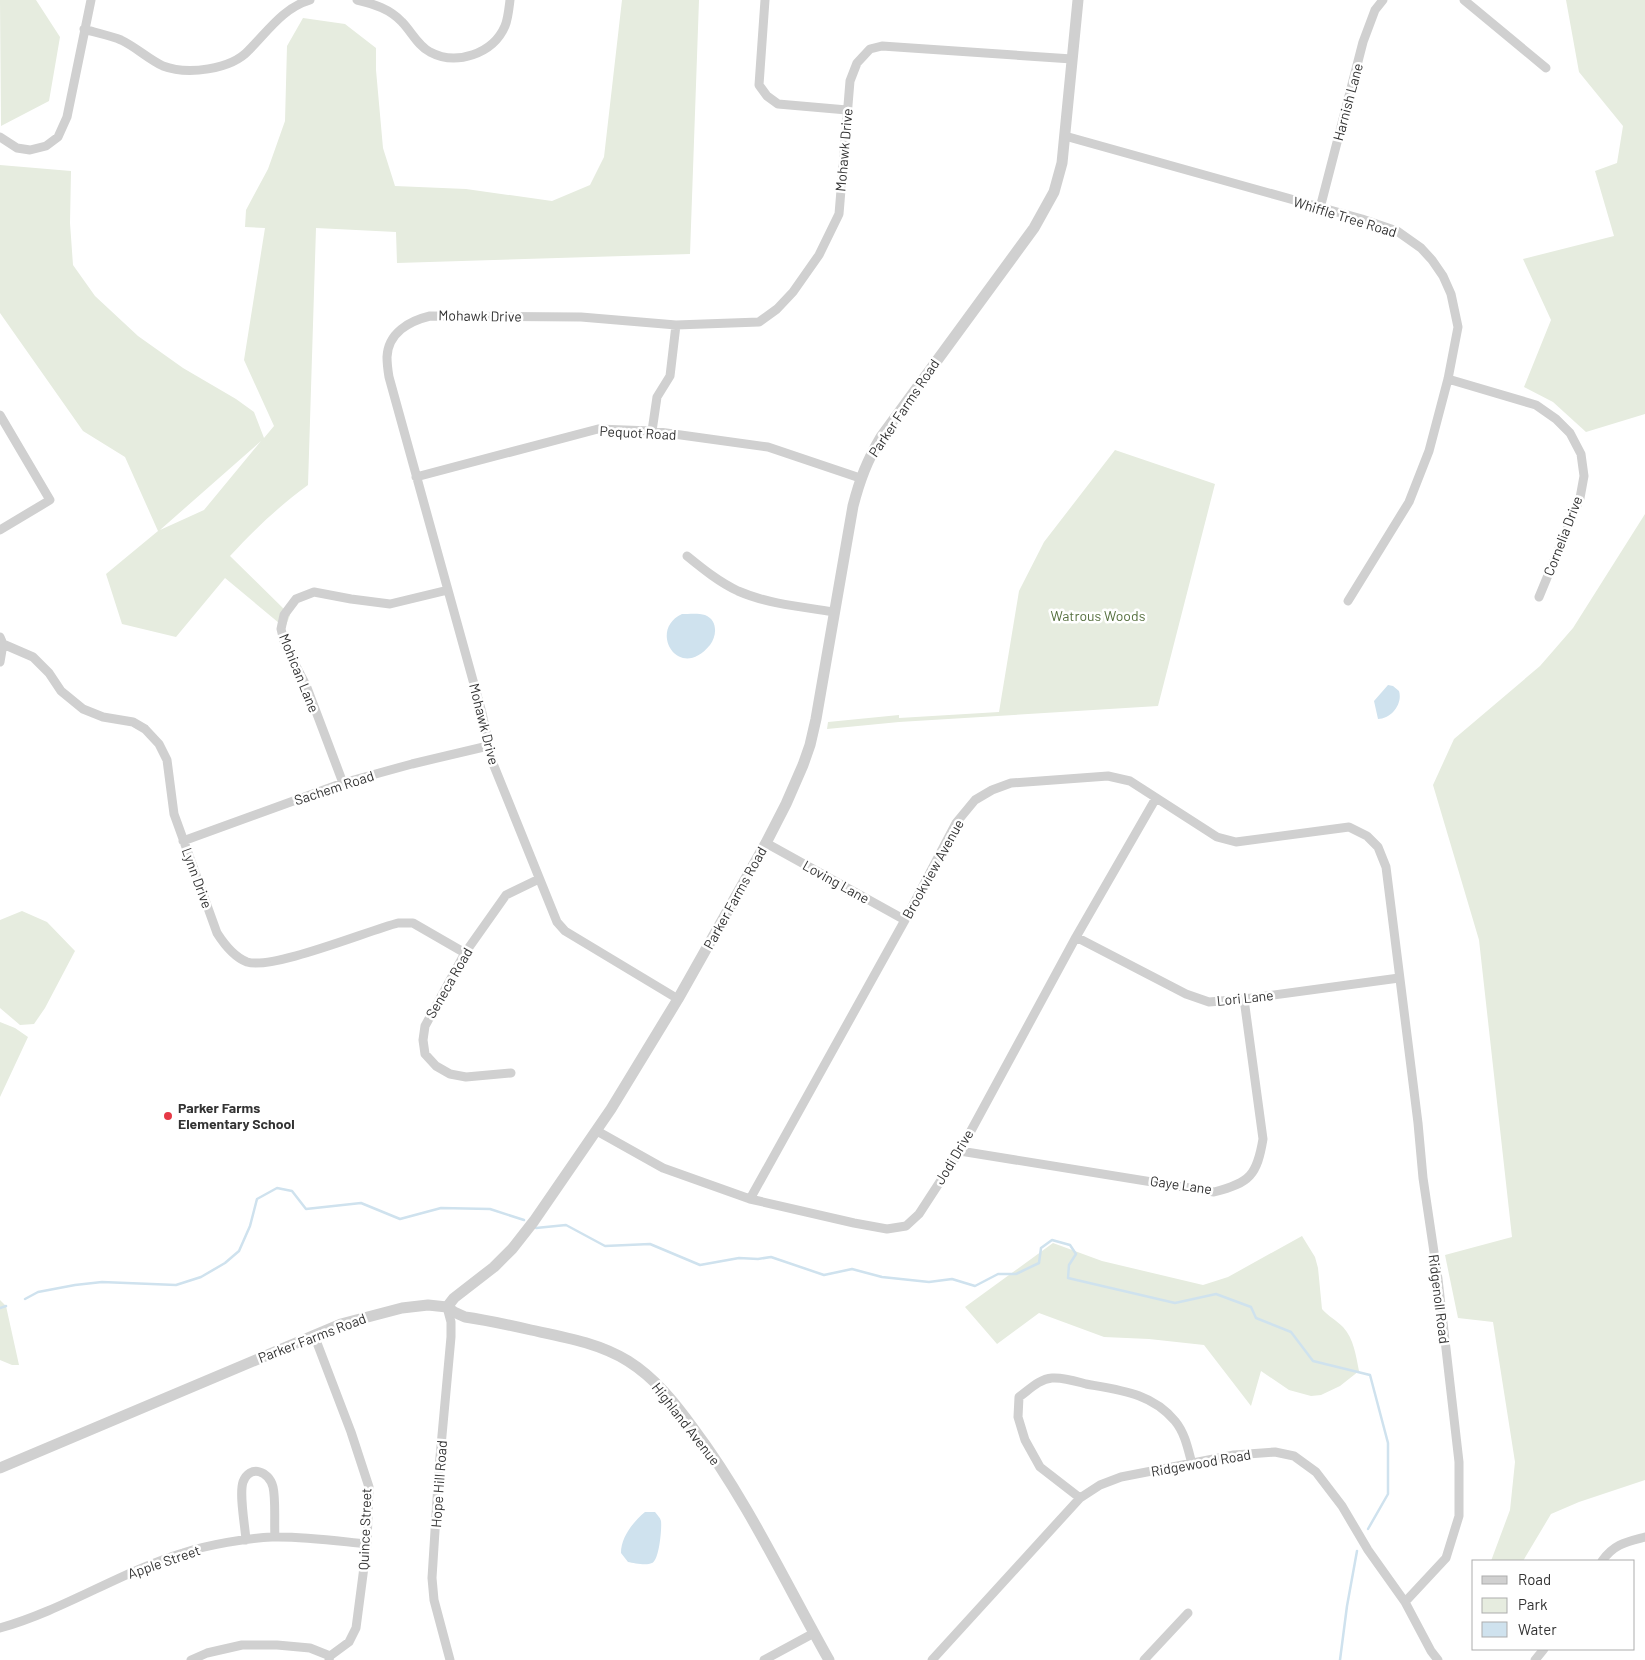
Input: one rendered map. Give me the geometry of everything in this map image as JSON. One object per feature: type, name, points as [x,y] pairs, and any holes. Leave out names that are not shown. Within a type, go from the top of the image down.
[{"type":"street","points":[[0,137],[17,148],[30,150],[46,146],[58,137],[67,117],[91,0]]},
{"type":"street","points":[[84,29],[122,40],[162,65],[180,71],[206,69],[228,64],[246,54],[286,11],[310,0]]},
{"type":"street","points":[[358,0],[372,3],[388,11],[401,21],[422,46],[431,53],[444,57],[458,58],[482,52],[498,38],[505,26],[510,0]]},
{"type":"street","points":[[765,0],[759,85],[766,96],[778,104],[847,110]]},
{"type":"street","name":"Parker Farms Road","points":[[0,1468],[341,1324],[394,1309],[428,1305],[447,1307],[454,1298],[494,1267],[512,1249],[534,1221],[597,1131],[637,1069],[766,843],[790,795],[810,745],[853,506],[860,478],[870,455],[881,437],[1034,228],[1047,207],[1058,181],[1065,136],[1078,0]]},
{"type":"street","name":"Harnish Lane","points":[[1320,208],[1364,42],[1375,10],[1383,0]]},
{"type":"street","points":[[1464,0],[1546,68]]},
{"type":"street","name":"Mohawk Drive","points":[[678,999],[565,932],[557,922],[492,761],[482,713],[389,377],[387,356],[391,342],[401,328],[414,320],[430,316],[580,318],[676,325],[759,322],[777,309],[793,292],[819,255],[839,214],[850,81],[858,63],[870,49],[882,46],[1072,59]]},
{"type":"street","name":"Whiffle Tree Road","points":[[1065,136],[1397,231],[1421,248],[1443,276],[1451,294],[1458,327],[1448,379],[1429,451],[1409,502],[1348,601]]},
{"type":"street","points":[[652,431],[657,397],[670,376],[676,325]]},
{"type":"street","name":"Cornelia Drive","points":[[1448,379],[1536,405],[1570,432],[1581,454],[1584,476],[1580,498],[1539,597]]},
{"type":"street","points":[[0,415],[50,500],[0,530]]},
{"type":"street","name":"Pequot Road","points":[[416,477],[598,430],[652,431],[768,447],[860,478]]},
{"type":"street","points":[[687,556],[709,574],[738,591],[778,604],[835,612]]},
{"type":"street","name":"Mohican Lane","points":[[343,783],[306,686],[285,645],[281,629],[284,615],[296,599],[314,592],[351,600],[390,604],[448,590]]},
{"type":"street","points":[[0,662],[2,641]]},
{"type":"street","name":"Lynn Drive","points":[[2,641],[33,657],[49,674],[61,691],[83,709],[103,717],[133,722],[145,729],[159,744],[167,760],[174,814],[183,841],[217,933],[225,945],[237,956],[247,962],[276,962],[398,923],[412,924],[465,952]]},
{"type":"street","name":"Sachem Road","points":[[183,841],[343,783],[488,746]]},
{"type":"street","name":"Brookview Avenue","points":[[750,1199],[906,920],[956,823],[974,800],[1011,782],[1108,776],[1130,781],[1217,838],[1236,842],[1349,827],[1367,836],[1378,847],[1386,867],[1399,978]]},
{"type":"street","name":"Jodi Drive","points":[[597,1131],[663,1168],[750,1199],[854,1224],[887,1229],[906,1226],[919,1214],[960,1151],[1076,937],[1156,798]]},
{"type":"street","name":"Loving Lane","points":[[766,843],[906,920]]},
{"type":"street","name":"Seneca Road","points":[[512,1073],[466,1077],[450,1074],[436,1066],[425,1054],[423,1040],[425,1026],[465,952],[506,895],[539,879]]},
{"type":"street","name":"Lori Lane","points":[[1076,937],[1186,994],[1209,1002],[1399,978]]},
{"type":"street","name":"Ridgenoll Road","points":[[1399,978],[1418,1122],[1423,1178],[1438,1279],[1459,1462],[1459,1516],[1446,1558],[1404,1602]]},
{"type":"street","name":"Gaye Lane","points":[[960,1151],[1214,1192],[1236,1186],[1250,1177],[1260,1158],[1262,1139],[1244,999]]},
{"type":"street","name":"Highland Avenue","points":[[447,1307],[464,1317],[583,1342],[612,1352],[652,1379],[683,1414],[721,1469],[829,1660]]},
{"type":"street","name":"Hope Hill Road","points":[[447,1307],[451,1322],[451,1337],[439,1468],[432,1578],[434,1600],[450,1660]]},
{"type":"street","name":"Quince Street","points":[[314,1335],[351,1432],[369,1487],[367,1544],[356,1628],[349,1642],[330,1658]]},
{"type":"street","points":[[1080,1498],[1040,1466],[1025,1440],[1018,1416],[1019,1397],[1036,1384],[1051,1378],[1137,1394],[1160,1407],[1176,1422],[1185,1438],[1192,1464]]},
{"type":"street","name":"Ridgewood Road","points":[[932,1660],[1080,1498],[1100,1485],[1121,1478],[1234,1455],[1275,1452],[1294,1456],[1316,1472],[1342,1506],[1368,1550],[1404,1602],[1438,1660]]},
{"type":"street","points":[[246,1540],[242,1495],[243,1482],[248,1475],[255,1471],[262,1472],[268,1476],[273,1487],[275,1537]]},
{"type":"street","name":"Apple Street","points":[[0,1628],[61,1606],[124,1576],[183,1553],[246,1540],[275,1537],[367,1544]]},
{"type":"street","points":[[1603,1560],[1621,1543],[1645,1538]]},
{"type":"street","points":[[1144,1660],[1188,1613]]},
{"type":"street","points":[[764,1660],[814,1633]]},
{"type":"street","points":[[191,1660],[207,1653],[242,1645],[277,1645],[310,1648],[330,1658]]},
{"type":"street","points":[[1534,1660],[1543,1650]]},
{"type":"green space","points":[[0,0],[36,0],[60,37],[49,101],[1,126]]},
{"type":"green space","points":[[622,0],[699,0],[690,254],[397,263],[396,232],[316,228],[308,485],[267,519],[230,556],[290,615],[285,628],[225,578],[176,637],[122,624],[106,574],[158,531],[125,457],[83,431],[0,313],[0,165],[71,171],[70,223],[73,265],[95,296],[138,336],[183,368],[236,399],[254,412],[264,438],[274,426],[244,360],[265,228],[245,227],[246,210],[268,169],[285,121],[287,46],[303,18],[345,24],[376,48],[376,70],[383,148],[395,186],[466,189],[552,201],[590,185],[604,157]],"holes":[[[261,441],[204,510],[160,530]]]},
{"type":"green space","points":[[1566,0],[1645,0],[1645,414],[1586,432],[1553,402],[1524,387],[1551,320],[1523,259],[1614,236],[1595,171],[1617,163],[1623,126],[1579,72]]},
{"type":"green space","name":"Watrous Woods","points":[[1115,450],[1215,484],[1158,706],[899,722],[827,729],[828,722],[899,715],[899,718],[999,712],[1019,591],[1044,542]]},
{"type":"green space","points":[[1645,514],[1645,1480],[1579,1502],[1551,1514],[1524,1560],[1491,1560],[1510,1510],[1515,1462],[1493,1322],[1458,1318],[1445,1255],[1512,1237],[1479,940],[1433,785],[1454,739],[1540,666],[1573,628]]},
{"type":"green space","points":[[22,911],[47,922],[75,951],[45,1008],[34,1024],[20,1025],[0,1008],[0,920]]},
{"type":"green space","points":[[0,1022],[15,1028],[28,1037],[0,1097]]},
{"type":"green space","points":[[1302,1236],[1315,1257],[1318,1268],[1322,1309],[1350,1337],[1359,1371],[1340,1386],[1321,1395],[1311,1396],[1289,1390],[1261,1371],[1251,1406],[1204,1345],[1149,1339],[1104,1337],[1039,1313],[997,1344],[965,1307],[1053,1243],[1102,1261],[1203,1285],[1228,1277]]},
{"type":"green space","points":[[0,1300],[6,1306],[19,1365],[12,1365],[0,1360]]},
{"type":"water","points":[[682,614],[705,615],[709,617],[715,628],[714,637],[710,645],[698,655],[688,658],[678,656],[671,650],[667,641],[667,631],[672,621]]},
{"type":"water","points":[[1388,685],[1393,686],[1399,691],[1398,706],[1391,714],[1378,719],[1374,701]]},
{"type":"water","points":[[645,1512],[655,1512],[661,1521],[656,1557],[649,1564],[628,1562],[621,1553],[623,1541],[632,1525]]},
{"type":"waterway","points":[[25,1299],[38,1292],[75,1285],[102,1282],[176,1285],[201,1277],[225,1263],[239,1251],[250,1226],[257,1199],[277,1188],[292,1191],[306,1209],[361,1203],[400,1219],[441,1208],[490,1209],[524,1220]]},
{"type":"waterway","points":[[536,1228],[566,1225],[605,1246],[650,1244],[700,1265],[739,1258],[758,1259],[771,1257],[824,1275],[852,1269],[882,1277],[929,1282],[952,1279],[975,1286],[998,1274],[1016,1274],[1039,1263],[1041,1248],[1052,1240],[1070,1245],[1076,1254],[1069,1265],[1068,1278],[1175,1303],[1216,1294],[1251,1307],[1256,1318],[1291,1332],[1313,1361],[1370,1375],[1388,1443],[1388,1494],[1368,1529]]},
{"type":"waterway","points":[[0,1308],[6,1306]]},
{"type":"waterway","points":[[1340,1660],[1357,1551]]},
{"type":"place","name":"Parker Farms Elementary School","points":[[168,1116]]}]
